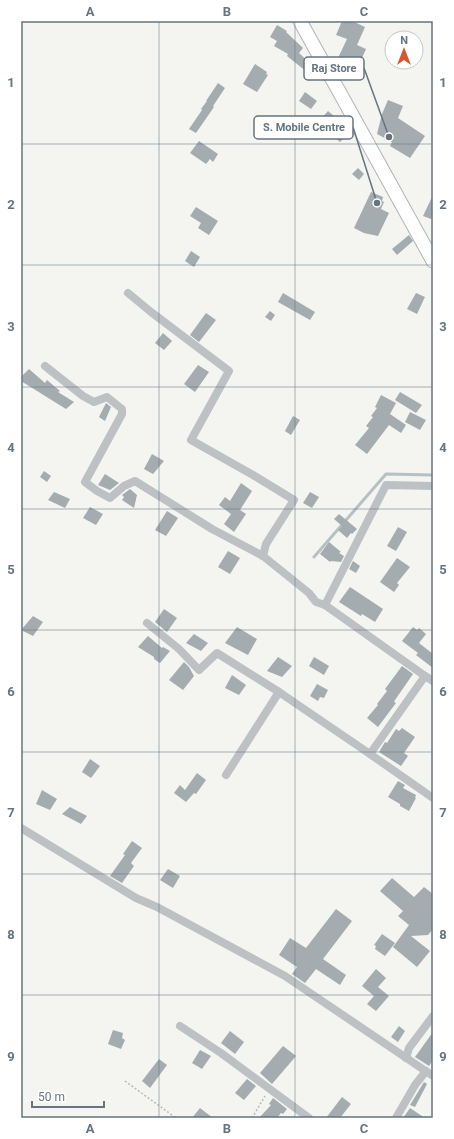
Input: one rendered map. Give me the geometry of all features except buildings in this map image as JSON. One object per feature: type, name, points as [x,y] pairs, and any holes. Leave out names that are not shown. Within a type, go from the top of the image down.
[{"type":"main road","points":[[300,21],[433,261]]},
{"type":"street","points":[[128,293],[229,371],[191,440],[294,500],[266,544],[263,556]]},
{"type":"street","points":[[45,366],[83,396],[94,402],[106,397],[122,409],[122,414],[85,482],[110,498],[124,486],[135,482],[212,529],[263,556],[309,593],[316,602],[326,605],[433,681]]},
{"type":"street","points":[[326,605],[386,485],[433,486]]},
{"type":"street","points":[[147,623],[179,649],[199,670],[218,653],[279,692],[433,798]]},
{"type":"street","points":[[370,754],[425,676]]},
{"type":"street","points":[[226,776],[279,692]]},
{"type":"street","points":[[21,828],[136,898],[157,907],[285,976],[433,1076]]},
{"type":"street","points":[[406,1058],[408,1048],[433,1016]]},
{"type":"street","points":[[180,1026],[221,1053],[309,1118]]},
{"type":"street","points":[[396,1118],[415,1085],[426,1071]]},
{"type":"path","points":[[125,1082],[176,1118]]},
{"type":"path","points":[[252,1118],[269,1089]]},
{"type":"waterway","points":[[314,557],[386,474],[433,475]]},
{"type":"place","name":"Raj Store","points":[[389,137]]},
{"type":"place","name":"S. Mobile Centre","points":[[377,203]]}]
